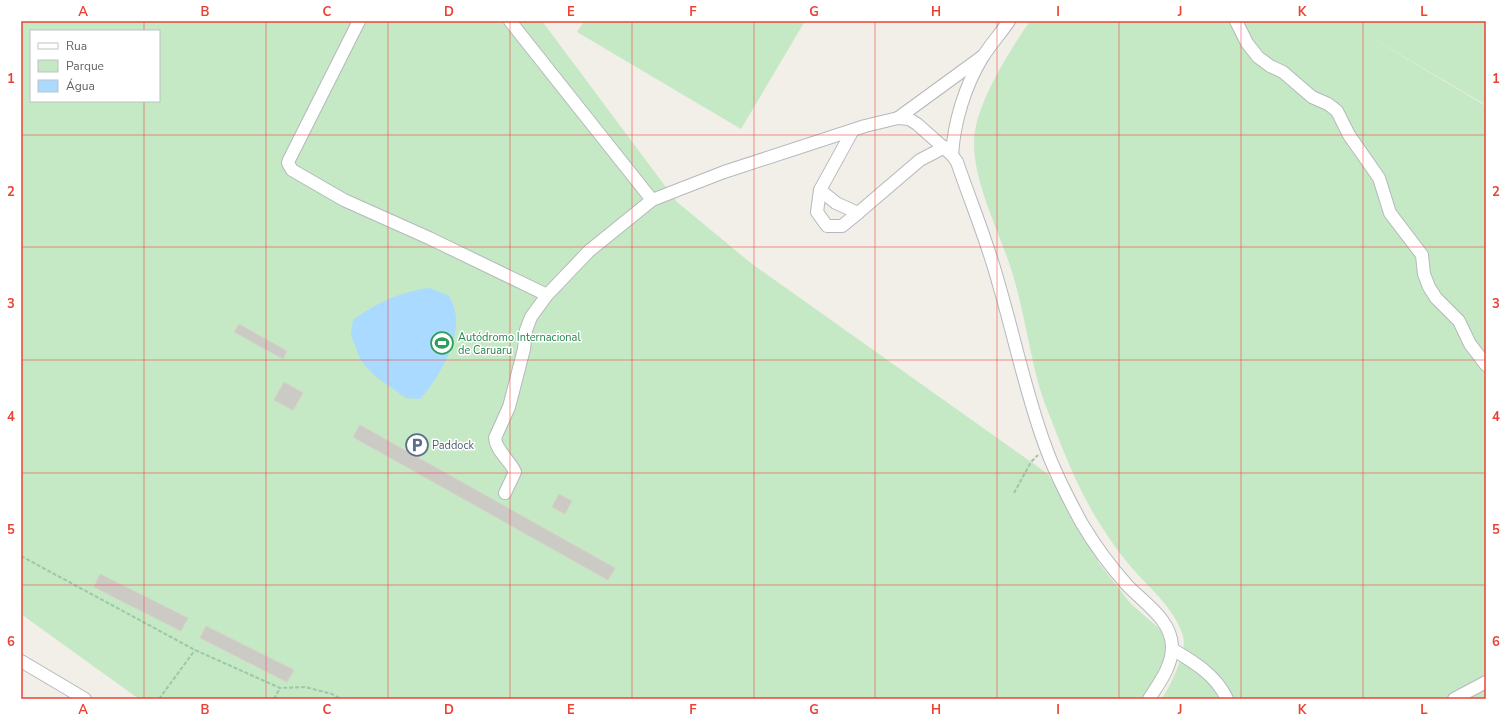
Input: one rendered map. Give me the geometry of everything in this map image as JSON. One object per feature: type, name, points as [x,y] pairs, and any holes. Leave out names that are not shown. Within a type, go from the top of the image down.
[{"type":"street","points":[[359,21],[289,160],[292,176],[429,238],[545,299]]},
{"type":"street","points":[[510,21],[652,200]]},
{"type":"street","points":[[949,151],[968,86],[985,54],[1009,21]]},
{"type":"street","points":[[1236,21],[1246,43],[1258,56],[1270,66],[1283,72],[1312,97],[1328,104],[1337,111],[1349,134],[1379,178],[1390,213],[1422,255],[1424,274],[1432,292],[1459,321],[1470,344],[1486,364]]},
{"type":"street","points":[[898,118],[985,54]]},
{"type":"street","points":[[505,493],[515,472],[510,462],[496,444],[495,438],[509,407],[522,355],[526,330],[531,317],[545,299],[589,251],[652,200],[724,172],[853,130],[898,118],[909,119],[918,124],[949,151],[957,162],[999,283],[1045,447],[1054,469],[1081,522],[1102,554],[1128,585],[1156,613],[1167,627],[1172,639],[1172,649],[1168,666],[1149,699]]},
{"type":"street","points":[[853,130],[820,190],[817,212],[827,226],[842,226],[920,160],[949,151]]},
{"type":"street","points":[[820,190],[836,204],[858,212]]},
{"type":"street","points":[[1172,649],[1197,664],[1215,680],[1227,699]]},
{"type":"street","points":[[21,661],[85,699]]},
{"type":"street","points":[[1454,699],[1485,683]]},
{"type":"path","points":[[1014,493],[1031,462],[1045,447]]},
{"type":"path","points":[[21,556],[195,650],[280,688],[305,687],[332,694],[341,699]]},
{"type":"path","points":[[159,699],[195,650]]},
{"type":"path","points":[[274,699],[280,688]]},
{"type":"green space","name":"Autódromo Internacional de Caruaru","points":[[21,21],[542,21],[677,202],[752,264],[1048,474],[1099,563],[1131,604],[1169,637],[1165,671],[1148,699],[139,699],[21,614]]},
{"type":"green space","points":[[584,21],[805,21],[741,129],[577,32]]},
{"type":"green space","points":[[1030,21],[1486,21],[1486,105],[1348,24],[1486,106],[1486,699],[1162,699],[1181,659],[1184,642],[1183,636],[1173,615],[1159,597],[1134,571],[1110,540],[1083,494],[1073,472],[1040,391],[1016,285],[1007,256],[980,184],[976,165],[974,147],[975,131],[983,103],[1005,59]]},
{"type":"water","points":[[430,288],[449,296],[456,314],[455,334],[444,365],[426,392],[420,399],[406,398],[375,376],[361,361],[351,335],[353,320],[380,303],[399,295]]},
{"type":"building","points":[[239,324],[287,351],[283,359],[234,332]]},
{"type":"building","points":[[284,382],[303,393],[293,410],[274,400]]},
{"type":"building","points":[[360,425],[615,568],[608,580],[353,437]]},
{"type":"building","points":[[559,494],[572,501],[565,514],[552,507]]},
{"type":"building","points":[[100,574],[188,618],[181,631],[94,587]]},
{"type":"building","points":[[206,626],[294,670],[287,682],[200,638]]},
{"type":"place","name":"Autódromo Internacional de Caruaru","points":[[442,343]]},
{"type":"place","name":"Paddock","points":[[417,445]]}]
